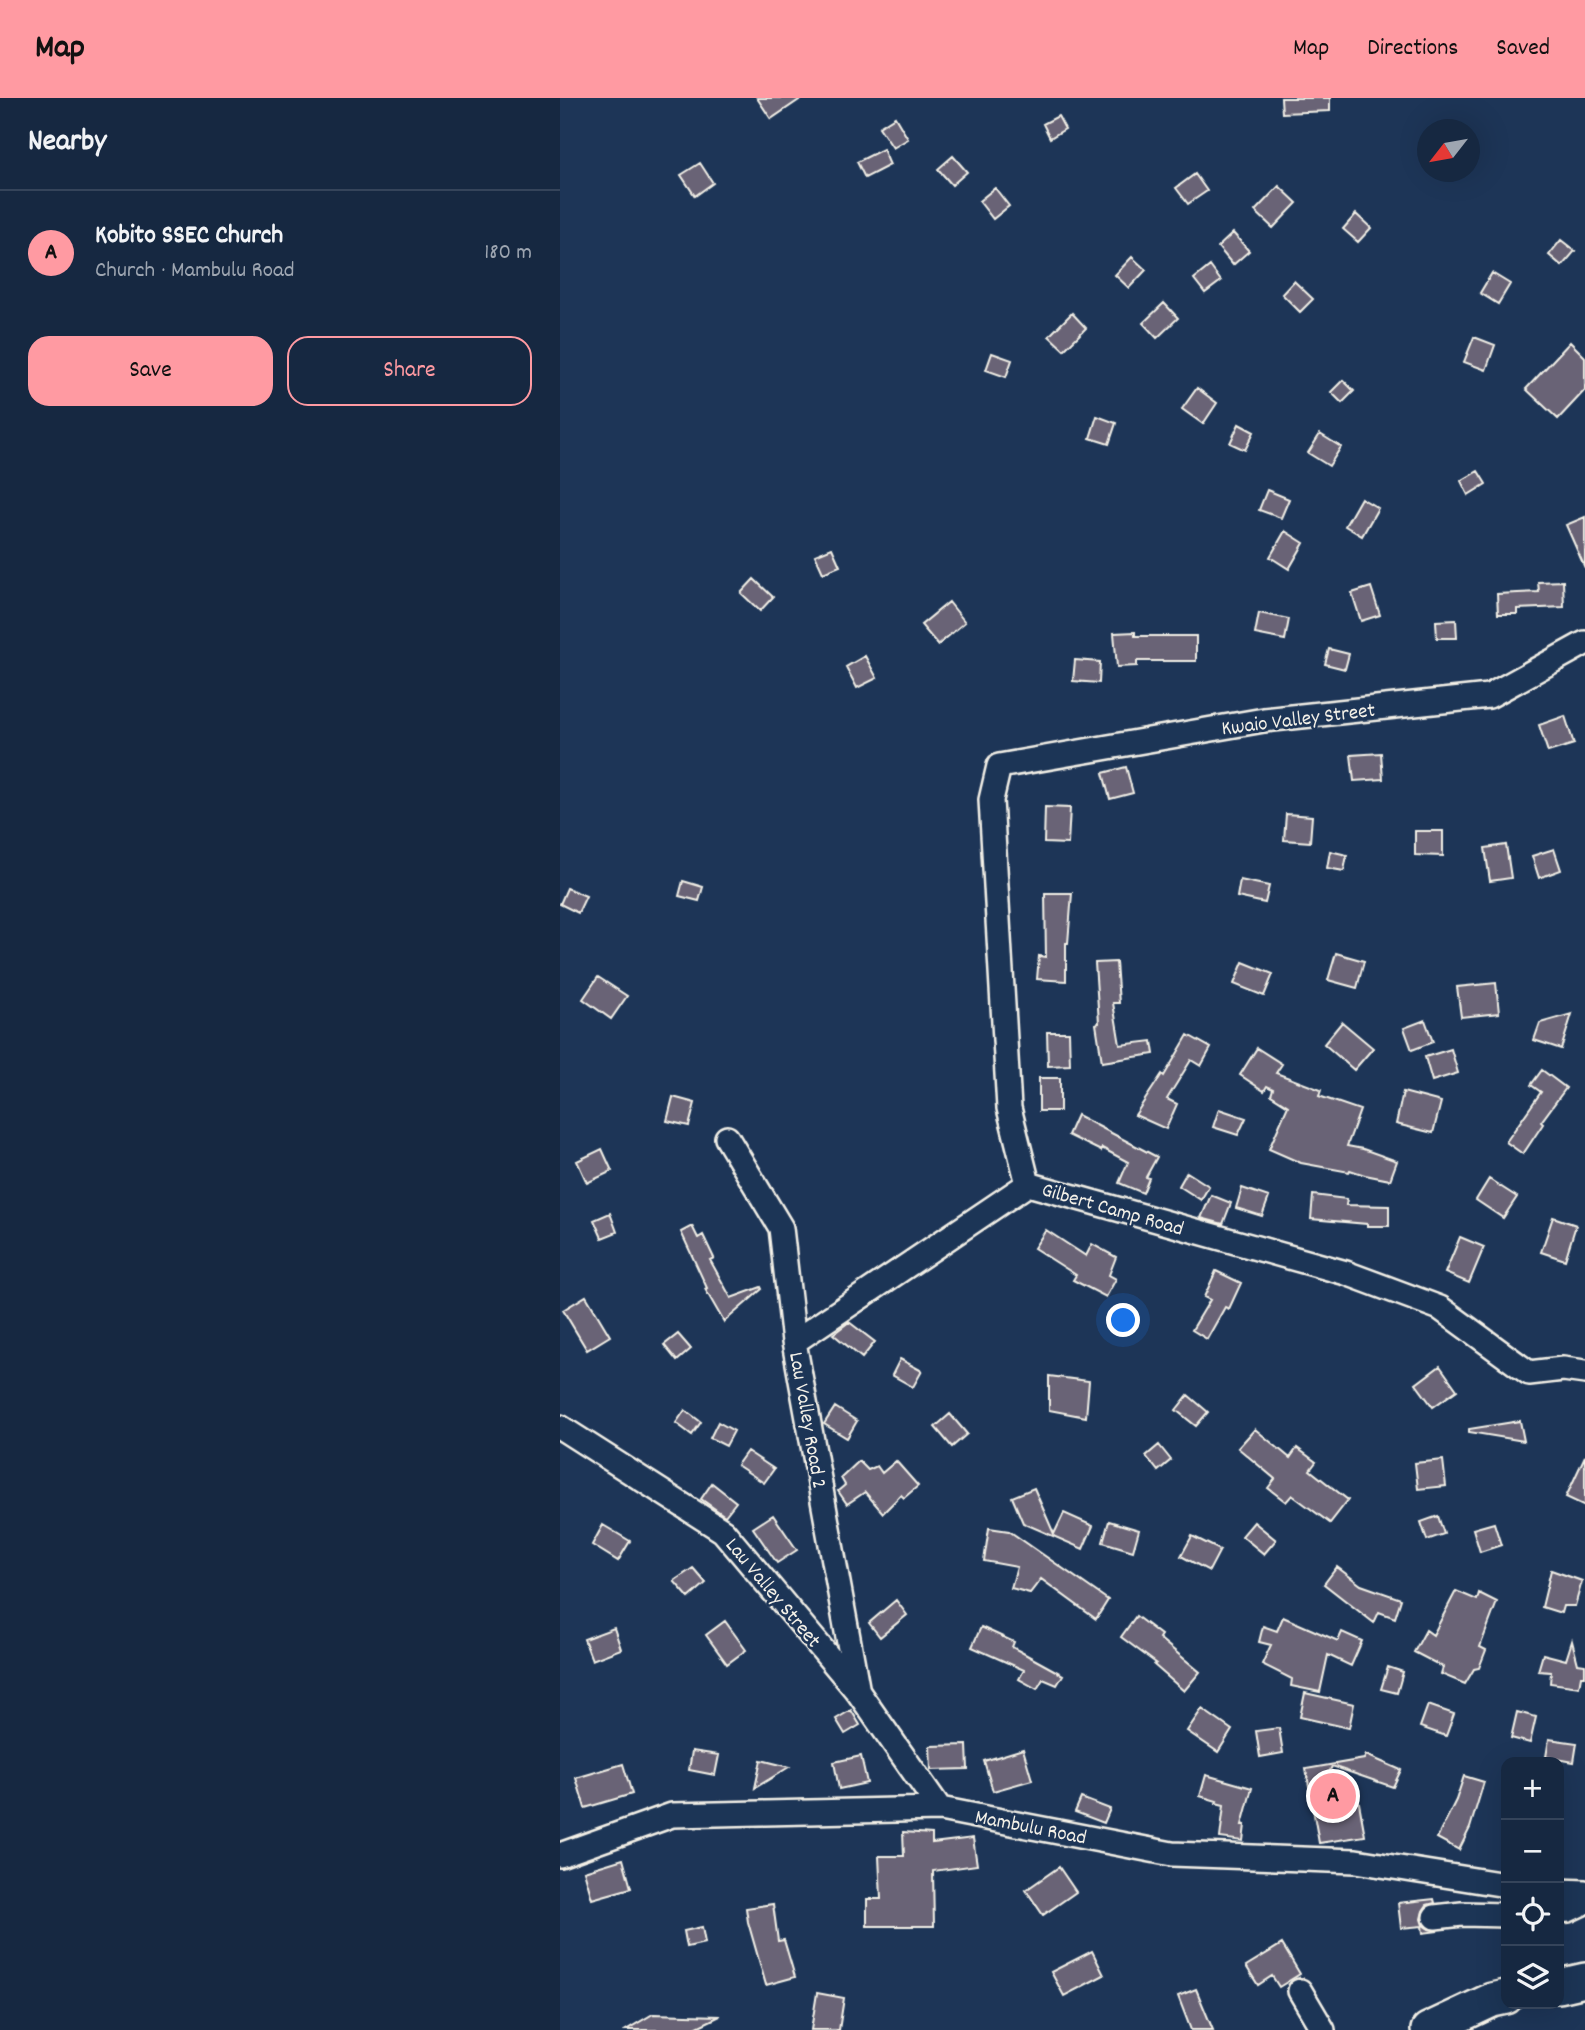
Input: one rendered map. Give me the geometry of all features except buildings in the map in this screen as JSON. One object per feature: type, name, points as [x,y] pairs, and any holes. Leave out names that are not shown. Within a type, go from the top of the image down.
[{"type":"street","name":"Kwaio Valley Street","points":[[999,766],[1264,720],[1489,696],[1585,643]]},
{"type":"street","name":"Gilbert Camp Road","points":[[999,766],[991,800],[1009,1108],[1028,1184],[1346,1273],[1440,1308],[1529,1373],[1563,1368],[1585,1372]]},
{"type":"street","points":[[727,1138],[781,1228],[794,1342]]},
{"type":"street","name":"Lau Valley Road 2","points":[[858,1692],[794,1342],[1028,1184]]},
{"type":"street","name":"Lau Valley Street","points":[[560,1427],[723,1531],[858,1692],[940,1809]]},
{"type":"street","name":"Mambulu Road","points":[[560,1855],[673,1815],[940,1809],[1171,1854],[1356,1861],[1501,1884]]},
{"type":"street","points":[[1564,1891],[1585,1892]]},
{"type":"street","points":[[1564,1910],[1585,1902]]},
{"type":"street","points":[[1435,1917],[1462,1914],[1501,1915]]},
{"type":"street","points":[[1564,1985],[1585,1980]]},
{"type":"street","points":[[1300,1992],[1323,2030]]},
{"type":"street","points":[[1434,2029],[1501,1998]]},
{"type":"place","name":"Kobito SSEC Church","points":[[1333,1796]]}]
